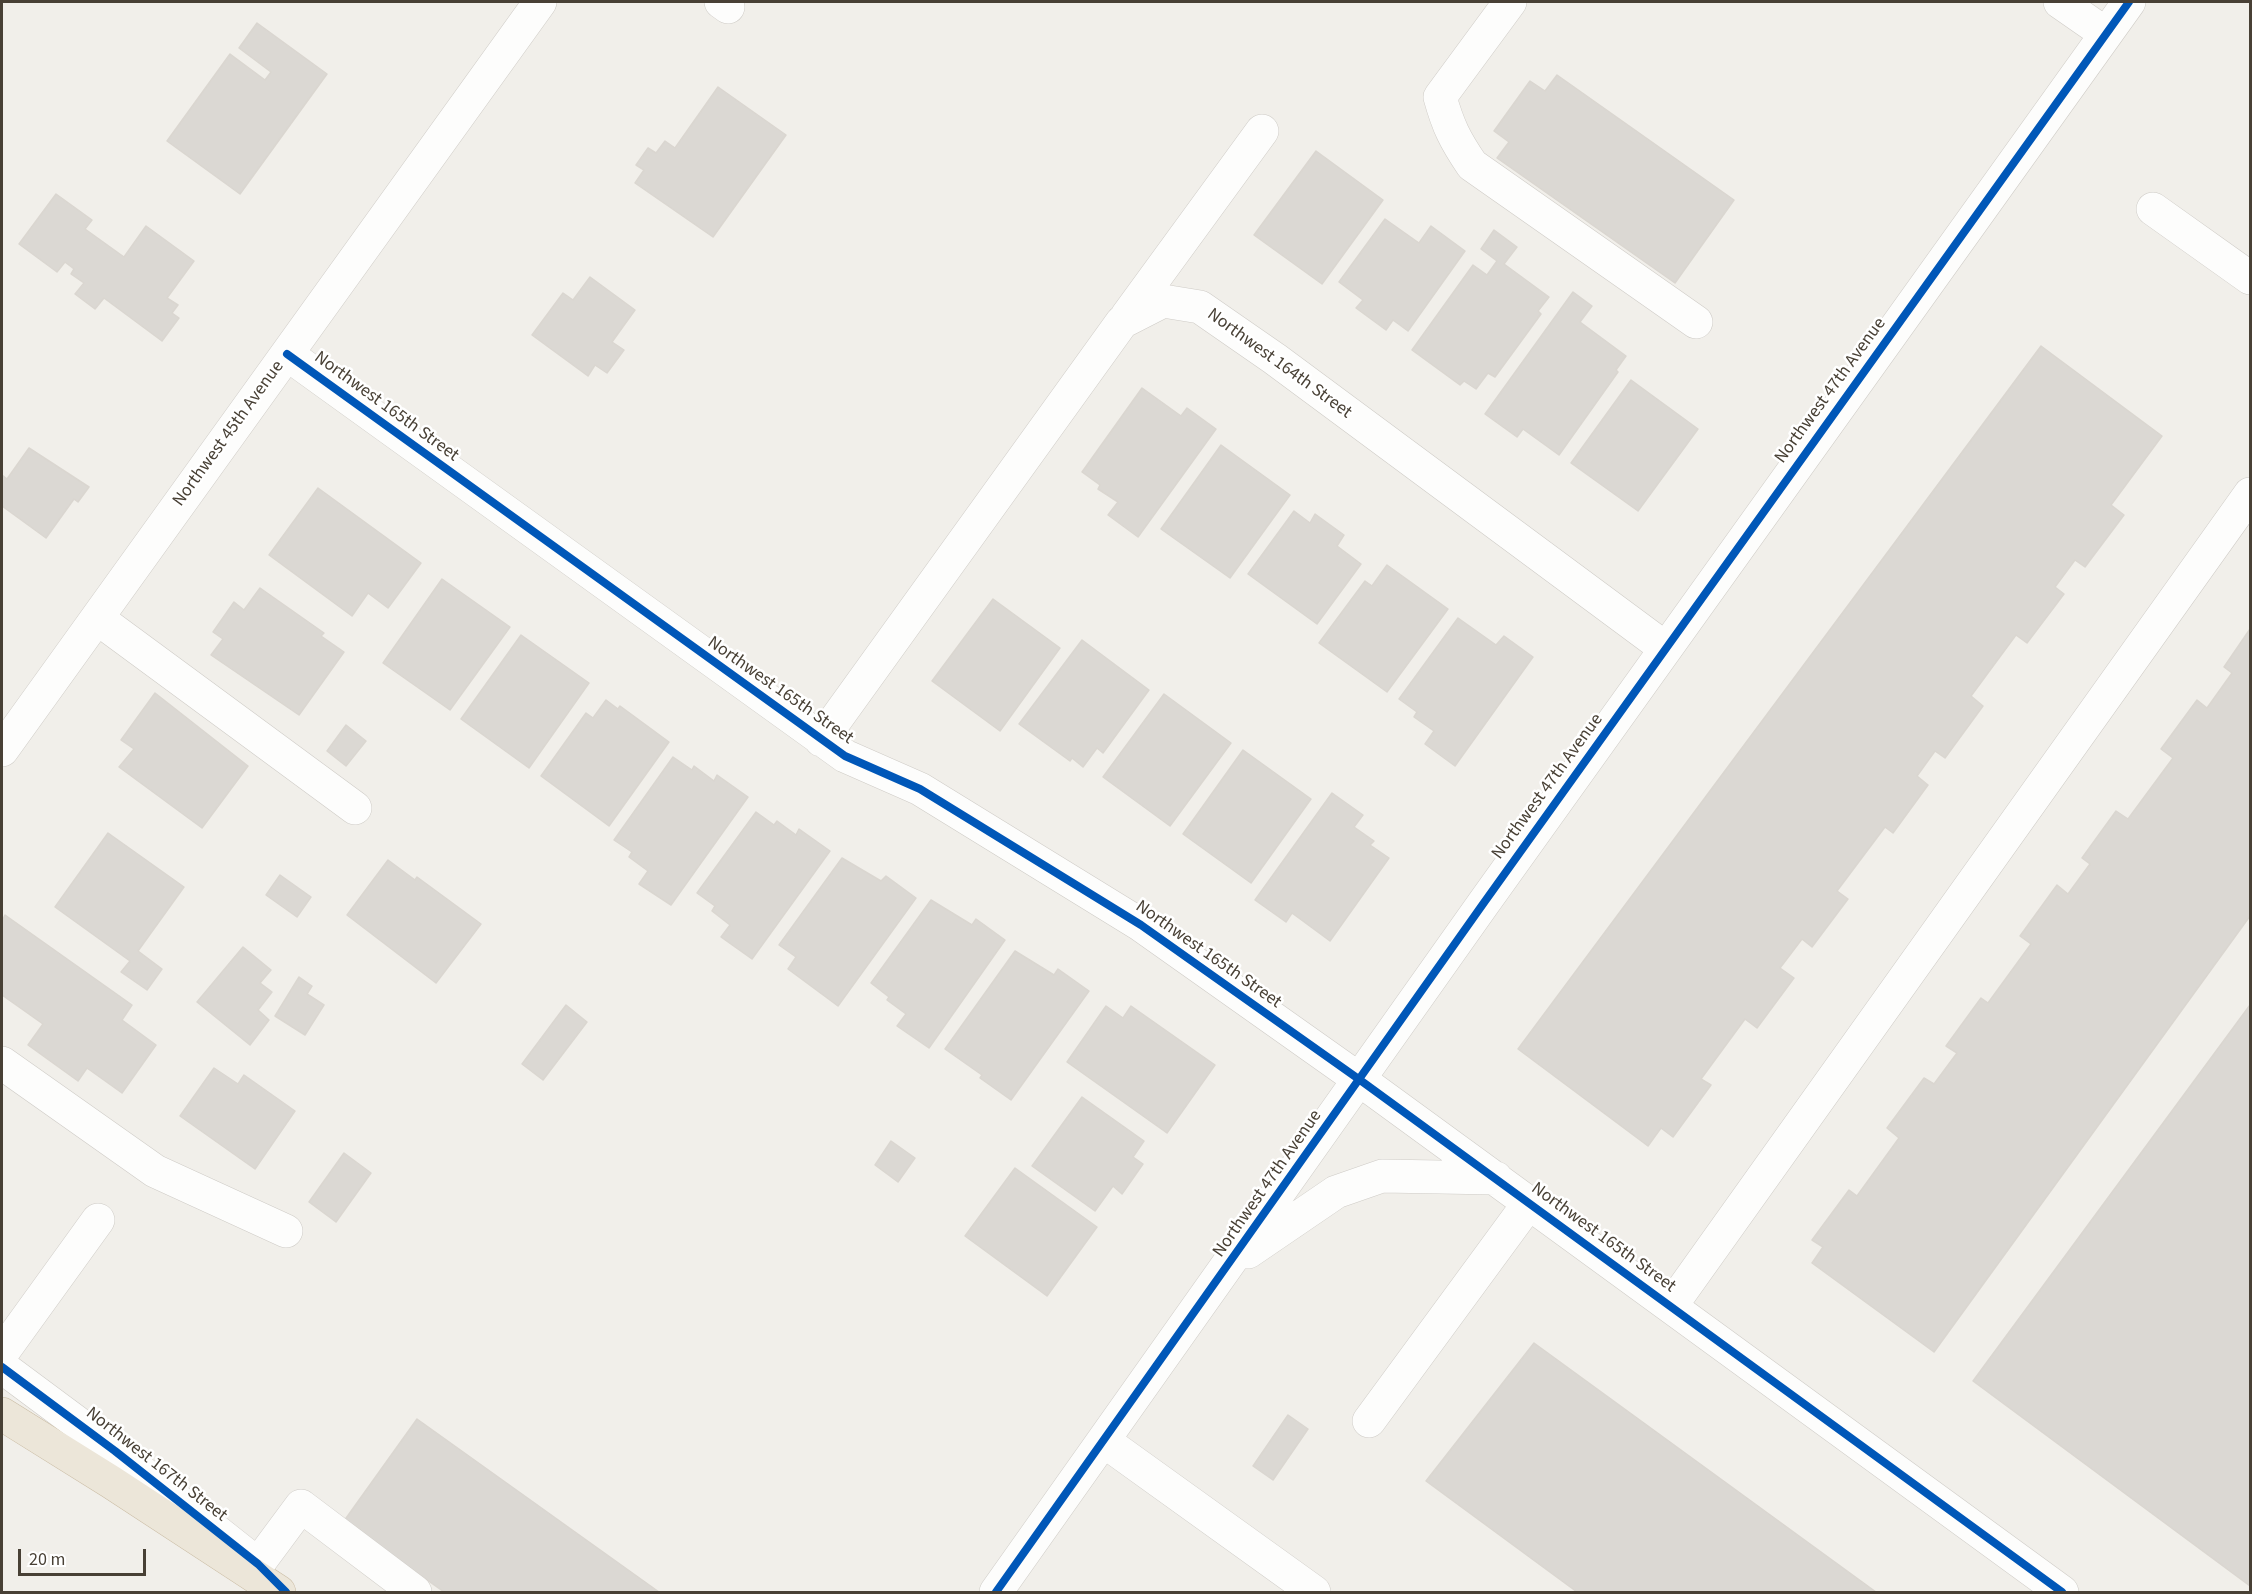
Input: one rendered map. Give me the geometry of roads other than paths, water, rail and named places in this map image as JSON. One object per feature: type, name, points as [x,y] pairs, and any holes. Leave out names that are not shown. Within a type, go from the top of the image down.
[{"type":"highway","points":[[2,1414],[111,1482],[279,1593]]},
{"type":"street","name":"Northwest 45th Avenue","points":[[2,750],[540,2]]},
{"type":"street","points":[[1510,2],[1440,97],[1449,128],[1459,146],[1472,165],[1696,322]]},
{"type":"street","points":[[2060,2],[2106,34]]},
{"type":"street","name":"Northwest 47th Avenue","points":[[996,1593],[1665,648],[2129,2]]},
{"type":"street","points":[[1122,322],[1262,131]]},
{"type":"street","points":[[2153,209],[2250,278]]},
{"type":"street","name":"Northwest 164th Street","points":[[821,740],[1122,322],[1163,301],[1200,307],[1275,359],[1665,648]]},
{"type":"street","name":"Northwest 165th Street","points":[[287,354],[821,740],[845,756],[920,789],[1141,925],[1360,1080],[2062,1593]]},
{"type":"street","points":[[1671,1306],[2250,494]]},
{"type":"street","points":[[97,618],[355,808]]},
{"type":"street","points":[[2,1063],[155,1171],[286,1231]]},
{"type":"street","points":[[1229,1265],[1336,1192],[1382,1176],[1496,1179]]},
{"type":"street","points":[[1369,1421],[1528,1203]]},
{"type":"street","points":[[2,1353],[98,1220]]},
{"type":"street","name":"Northwest 167th Street","points":[[2,1367],[115,1451],[258,1564],[286,1593]]},
{"type":"street","points":[[1104,1441],[1314,1593]]},
{"type":"street","points":[[258,1564],[301,1506],[416,1593]]}]
